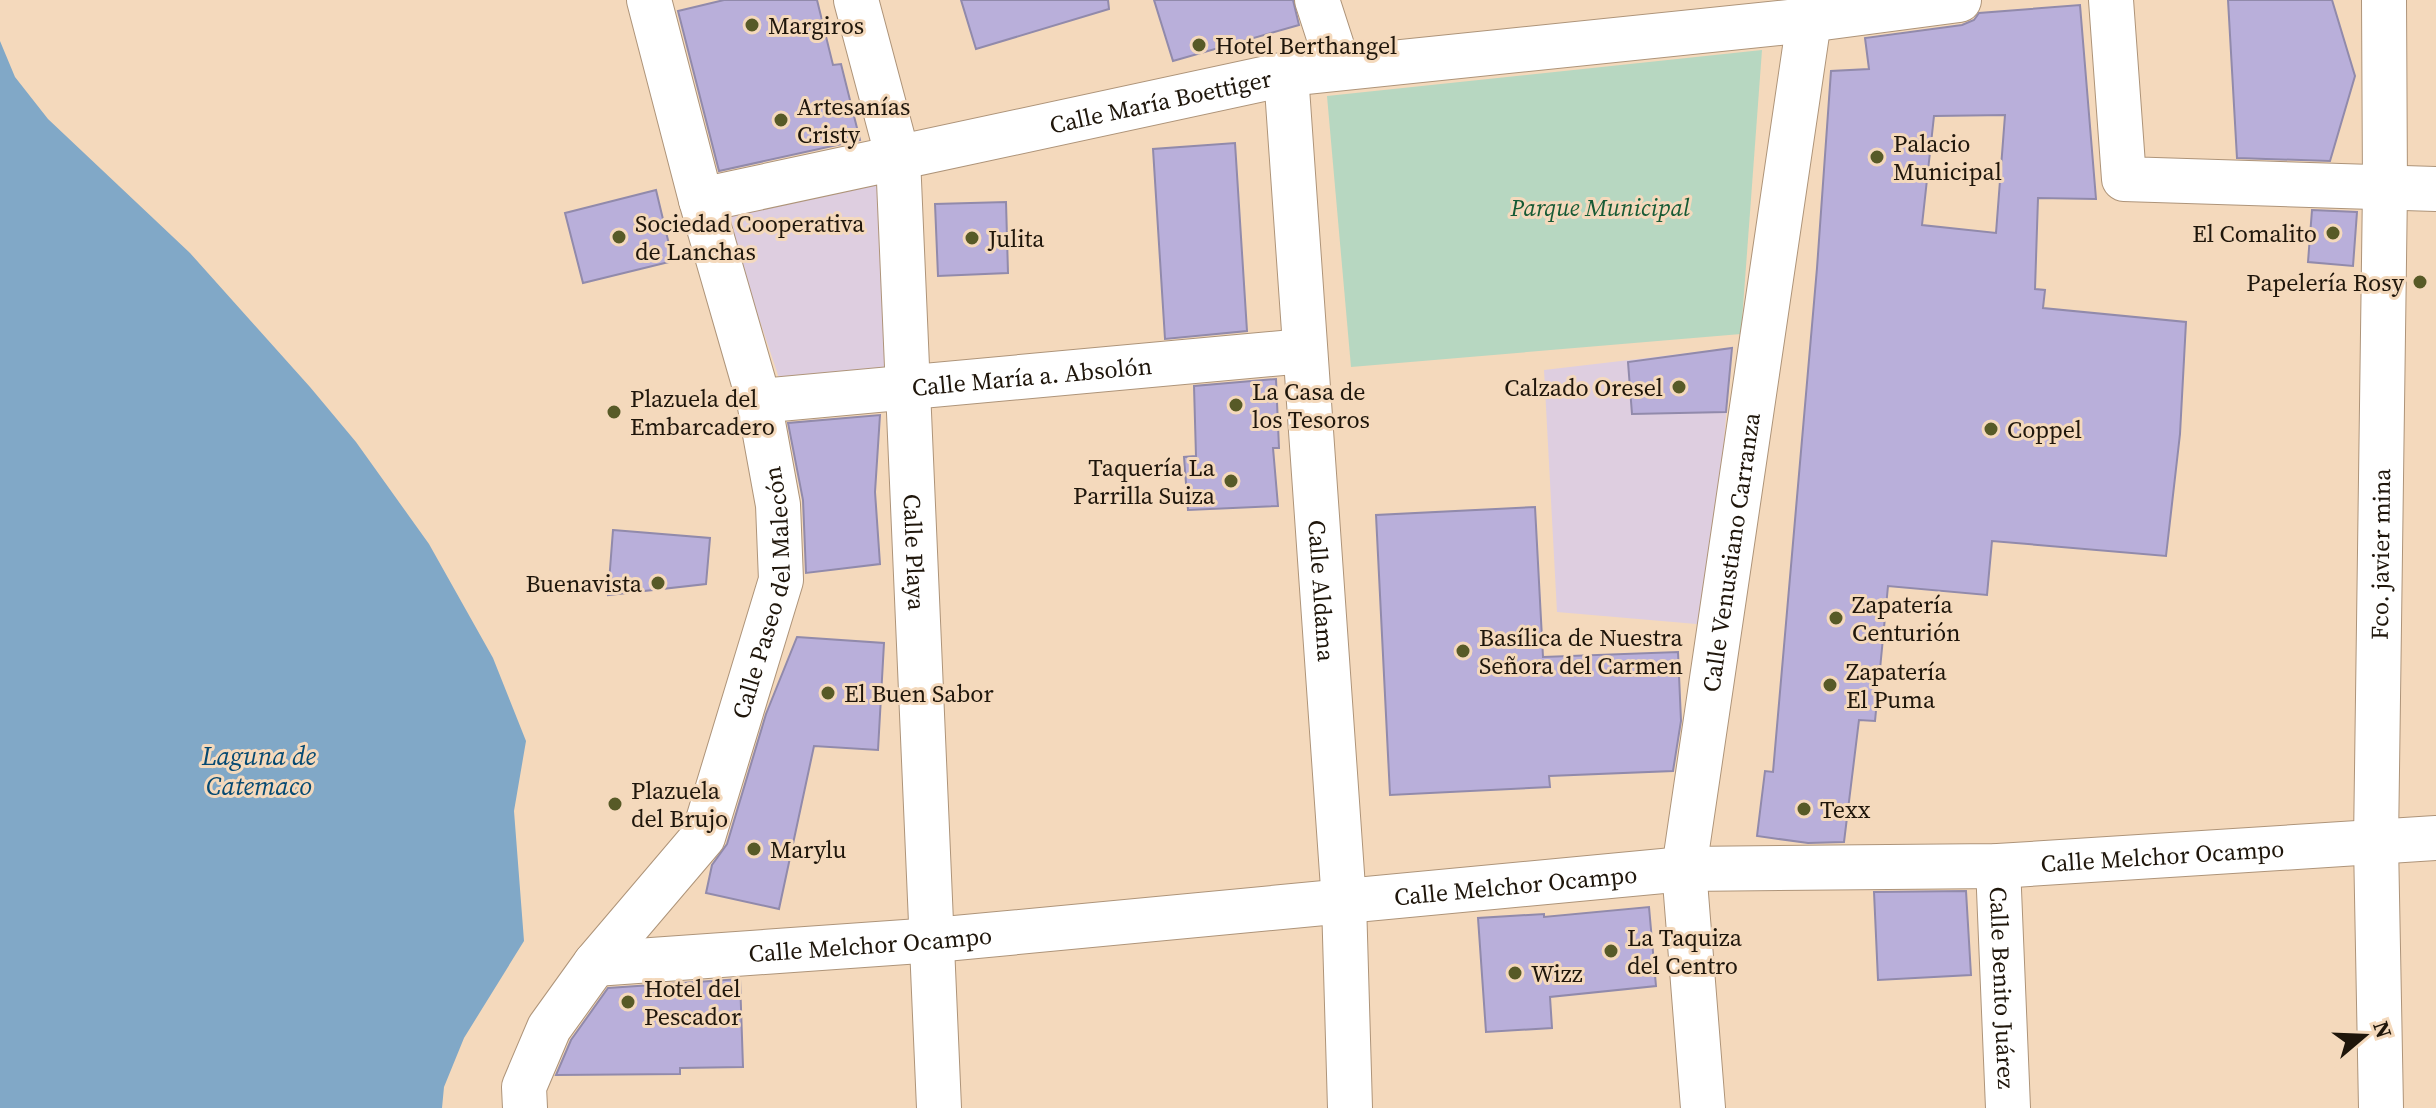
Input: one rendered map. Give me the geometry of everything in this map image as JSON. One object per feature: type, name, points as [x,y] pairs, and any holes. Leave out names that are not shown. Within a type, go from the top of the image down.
[{"type":"street","name":"Calle Paseo del Malecón","points":[[525,1108],[524,1087],[549,1028],[595,964],[703,837],[781,580],[778,505],[759,401],[701,200],[649,0]]},
{"type":"street","name":"Calle Playa","points":[[856,0],[898,158],[939,1108]]},
{"type":"street","points":[[1317,0],[1339,68]]},
{"type":"street","name":"Calle María Boettiger","points":[[701,200],[1286,74],[1810,10],[1959,0]]},
{"type":"street","points":[[2111,0],[2124,179],[2436,189]]},
{"type":"street","name":"Fco. javier mina","points":[[2381,1108],[2376,843],[2385,188],[2384,0]]},
{"type":"street","name":"Calle Venustiano Carranza","points":[[1703,1108],[1684,869],[1810,10]]},
{"type":"street","name":"Calle Aldama","points":[[1286,74],[1344,902],[1350,1108]]},
{"type":"street","name":"Calle María a. Absolón","points":[[759,401],[1304,351]]},
{"type":"street","name":"Calle Melchor Ocampo","points":[[595,964],[934,940],[1684,869],[1998,866],[2436,838]]},
{"type":"street","name":"Calle Benito Juárez","points":[[1998,866],[2008,1108]]},
{"type":"shaded area","points":[[878,180],[889,374],[780,381],[724,214]]},
{"type":"shaded area","points":[[1732,348],[1708,625],[1557,612],[1544,370]]},
{"type":"green space","name":"Parque Municipal","points":[[1762,50],[1741,334],[1351,367],[1327,96]]},
{"type":"water","name":"Laguna de Catemaco","points":[[0,41],[15,77],[48,119],[190,253],[356,442],[429,544],[493,658],[526,741],[514,811],[524,941],[464,1038],[444,1087],[442,1108],[0,1108]]},
{"type":"building","points":[[724,0],[817,0],[833,65],[841,64],[860,140],[719,171],[678,11]]},
{"type":"building","points":[[961,0],[1108,0],[1109,9],[976,49]]},
{"type":"building","name":"Hotel Berthangel","points":[[1154,0],[1293,0],[1299,25],[1173,61]]},
{"type":"building","points":[[2228,0],[2332,0],[2355,76],[2330,161],[2237,158]]},
{"type":"building","points":[[2080,5],[2096,199],[2038,198],[2035,289],[2045,290],[2043,308],[2186,322],[2180,434],[2166,556],[1992,541],[1987,595],[1888,586],[1875,721],[1859,720],[1844,842],[1808,843],[1757,836],[1765,771],[1773,772],[1831,71],[1869,69],[1865,38],[1962,25],[1974,20],[1979,13]],"holes":[[[2005,115],[1996,233],[1922,225],[1934,116]]]},
{"type":"building","points":[[1235,143],[1247,331],[1165,339],[1153,149]]},
{"type":"building","name":"Sociedad Cooperativa de Lanchas","points":[[656,190],[673,261],[583,283],[565,213]]},
{"type":"building","name":"Julita","points":[[1006,202],[1008,273],[938,276],[935,204]]},
{"type":"building","name":"El Comalito","points":[[2312,210],[2357,212],[2353,266],[2308,262]]},
{"type":"building","name":"Calzado Oresel","points":[[1732,348],[1726,412],[1632,414],[1628,362]]},
{"type":"building","points":[[1276,379],[1279,448],[1273,448],[1278,506],[1188,510],[1184,457],[1196,456],[1194,386]]},
{"type":"building","points":[[880,415],[875,492],[880,564],[806,573],[803,500],[788,423]]},
{"type":"building","name":"Basílica de Nuestra Señora del Carmen","points":[[1535,507],[1543,657],[1678,652],[1681,721],[1673,771],[1549,776],[1550,787],[1390,795],[1376,515]]},
{"type":"building","points":[[613,530],[710,538],[706,584],[608,595]]},
{"type":"building","points":[[797,637],[884,643],[878,750],[814,746],[779,909],[706,893],[712,865],[727,844],[766,714]]},
{"type":"building","points":[[1966,891],[1971,975],[1878,980],[1874,892]]},
{"type":"building","points":[[1649,907],[1656,986],[1550,997],[1552,1028],[1486,1032],[1478,918],[1544,914],[1544,917]]},
{"type":"building","name":"Hotel del Pescador","points":[[740,979],[743,1067],[680,1068],[680,1074],[556,1075],[571,1040],[608,988]]},
{"type":"place","name":"Margiros","points":[[752,25]]},
{"type":"place","name":"Hotel Berthangel","points":[[1199,45]]},
{"type":"place","name":"Artesanías Cristy","points":[[781,120]]},
{"type":"place","name":"Palacio Municipal","points":[[1877,157]]},
{"type":"place","name":"El Comalito","points":[[2333,233]]},
{"type":"place","name":"Sociedad Cooperativa de Lanchas","points":[[619,237]]},
{"type":"place","name":"Julita","points":[[972,238]]},
{"type":"place","name":"Papelería Rosy","points":[[2420,282]]},
{"type":"place","name":"Calzado Oresel","points":[[1679,387]]},
{"type":"place","name":"La Casa de los Tesoros","points":[[1236,405]]},
{"type":"place","name":"Plazuela del Embarcadero","points":[[614,412]]},
{"type":"place","name":"Coppel","points":[[1991,429]]},
{"type":"place","name":"Taquería La Parrilla Suiza","points":[[1231,481]]},
{"type":"place","name":"Buenavista","points":[[658,583]]},
{"type":"place","name":"Zapatería Centurión","points":[[1836,618]]},
{"type":"place","name":"Basílica de Nuestra Señora del Carmen","points":[[1463,651]]},
{"type":"place","name":"Zapatería El Puma","points":[[1830,685]]},
{"type":"place","name":"El Buen Sabor","points":[[828,693]]},
{"type":"place","name":"Plazuela del Brujo","points":[[615,804]]},
{"type":"place","name":"Texx","points":[[1804,809]]},
{"type":"place","name":"Marylu","points":[[754,849]]},
{"type":"place","name":"La Taquiza del Centro","points":[[1611,951]]},
{"type":"place","name":"Wizz","points":[[1515,973]]},
{"type":"place","name":"Hotel del Pescador","points":[[628,1002]]}]
